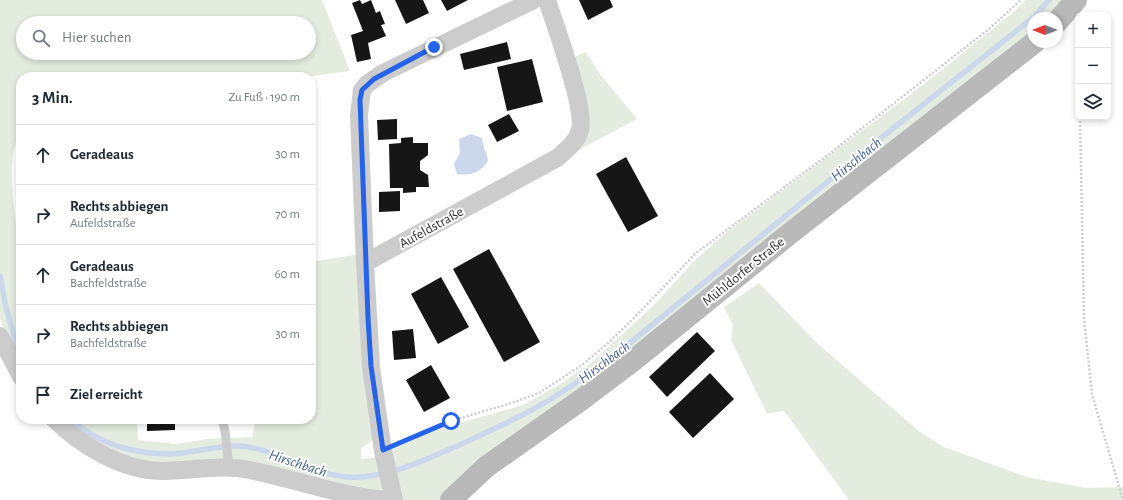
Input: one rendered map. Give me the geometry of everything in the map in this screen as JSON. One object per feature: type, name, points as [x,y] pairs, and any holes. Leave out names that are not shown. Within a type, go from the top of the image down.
[{"type":"street","points":[[394,500],[389,481],[371,366],[359,115],[362,90],[367,84],[383,73],[534,0]]},
{"type":"street","name":"Aufeldstraße","points":[[365,263],[557,158],[574,141],[580,130],[581,116],[577,98],[547,0]]},
{"type":"street","points":[[1063,15],[1076,0]]},
{"type":"street","name":"Mühldorfer Straße","points":[[451,500],[486,467],[581,400],[628,364],[788,235],[1027,47]]},
{"type":"street","points":[[0,336],[16,367]]},
{"type":"street","points":[[60,424],[86,445],[102,454],[147,470],[162,471],[229,461],[250,470],[350,496],[386,500]]},
{"type":"lane","points":[[223,424],[229,461]]},
{"type":"path","points":[[385,456],[451,421],[512,403],[539,393],[582,365],[634,318],[696,253],[829,154],[989,29],[1021,0]]},
{"type":"path","points":[[1080,120],[1084,319],[1091,387],[1123,500]]},
{"type":"shaded area","points":[[0,0],[322,0],[350,71],[316,76],[316,72],[16,72],[16,142],[12,160],[12,178],[16,220],[16,359],[12,353],[0,319]]},
{"type":"shaded area","points":[[1026,0],[1067,0],[1056,12],[1027,12],[1027,40],[668,323],[439,500],[367,500],[344,487],[129,461],[68,424],[137,424],[138,440],[176,444],[207,439],[252,437],[255,424],[316,424],[316,261],[360,254],[374,439],[361,449],[361,459],[377,457],[380,464],[380,479],[395,476],[392,450],[438,429],[523,405],[560,384],[589,364],[654,305],[693,262],[727,232],[924,84],[1010,15]]},
{"type":"shaded area","points":[[586,52],[599,73],[637,119],[575,152],[574,57]]},
{"type":"shaded area","points":[[759,283],[817,343],[920,432],[944,447],[1027,477],[1086,488],[1123,487],[1123,500],[849,500],[784,411],[767,414],[731,340],[733,325],[724,307]]},
{"type":"water","points":[[471,134],[482,138],[488,161],[475,173],[457,174],[454,164],[460,153],[459,139]]},
{"type":"building","points":[[360,0],[362,4],[371,0],[376,13],[380,11],[385,24],[381,25],[386,36],[368,43],[371,59],[357,62],[351,35],[363,31],[352,3]]},
{"type":"building","points":[[395,0],[423,0],[429,13],[406,24]]},
{"type":"building","points":[[441,0],[468,0],[447,11]]},
{"type":"building","points":[[579,0],[610,0],[613,7],[588,20]]},
{"type":"building","points":[[507,42],[511,59],[464,70],[460,54]]},
{"type":"building","points":[[532,59],[543,102],[507,111],[497,67]]},
{"type":"building","points":[[509,114],[519,131],[497,142],[488,125]]},
{"type":"building","points":[[397,119],[397,139],[378,140],[377,120]]},
{"type":"building","points":[[413,137],[413,143],[428,143],[428,155],[420,161],[420,170],[428,175],[429,187],[416,187],[416,192],[403,193],[403,188],[390,188],[389,144],[401,143],[401,138]]},
{"type":"building","points":[[626,157],[658,216],[628,232],[596,174]]},
{"type":"building","points":[[400,191],[400,211],[379,212],[379,192]]},
{"type":"building","points":[[489,249],[540,342],[504,362],[453,269]]},
{"type":"building","points":[[441,277],[469,327],[438,344],[411,294]]},
{"type":"building","points":[[413,329],[416,358],[394,360],[392,331]]},
{"type":"building","points":[[697,332],[715,351],[667,397],[649,377]]},
{"type":"building","points":[[431,365],[450,398],[424,412],[406,380]]},
{"type":"building","points":[[710,373],[734,399],[693,438],[669,412]]},
{"type":"building","points":[[147,424],[175,424],[175,430],[147,431]]},
{"type":"waterway","name":"Hirschbach","points":[[77,424],[105,442],[130,450],[157,454],[171,454],[240,446],[254,448],[320,471],[347,477],[375,475],[404,468],[457,446],[527,413],[575,384],[609,360],[886,134],[1034,17],[1049,0]]},
{"type":"waterway","name":"Hirschbach","points":[[0,276],[5,303],[16,343]]},
{"type":"route","points":[[434,47],[383,73],[367,84],[362,90],[359,115],[365,263],[371,366],[383,450],[451,421]]}]
